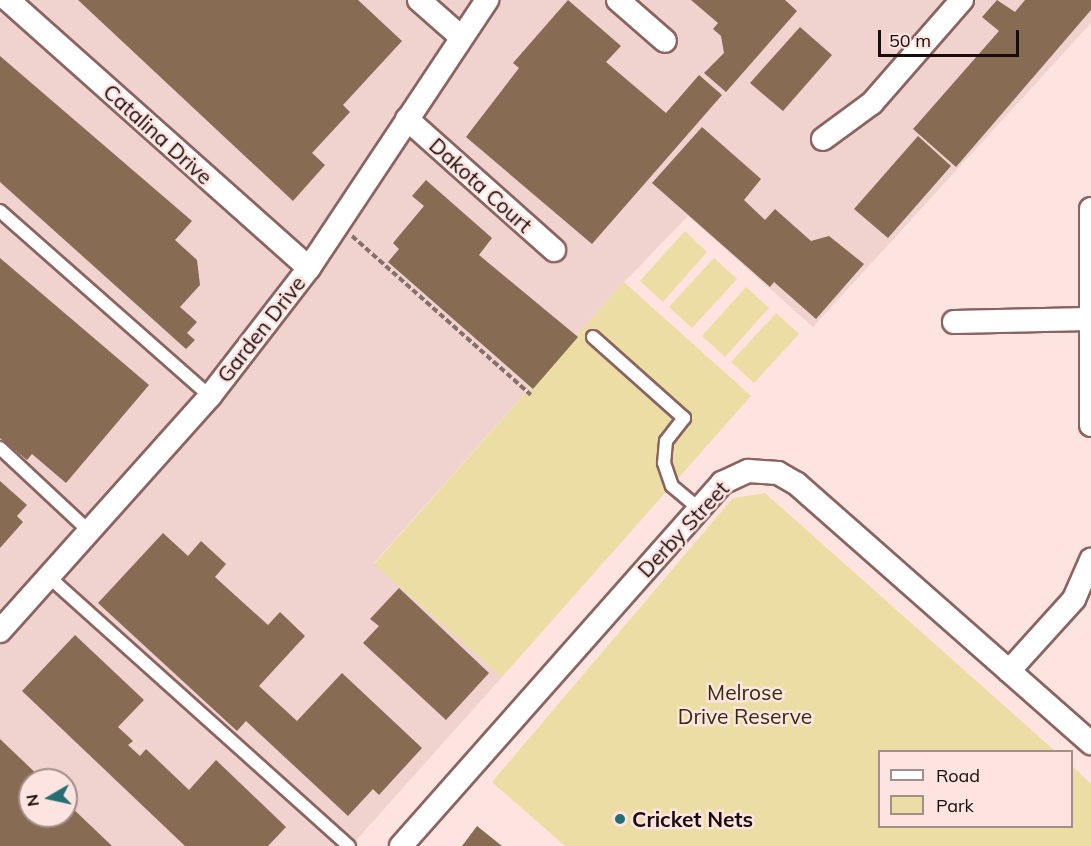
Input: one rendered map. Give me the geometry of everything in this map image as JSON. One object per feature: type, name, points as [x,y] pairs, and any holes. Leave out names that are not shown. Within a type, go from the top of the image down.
[{"type":"street","name":"Catalina Drive","points":[[8,0],[309,268]]},
{"type":"street","points":[[419,0],[461,37]]},
{"type":"street","name":"Garden Drive","points":[[0,631],[210,396],[309,268],[487,0]]},
{"type":"street","points":[[618,0],[665,40]]},
{"type":"street","points":[[822,139],[872,103],[962,0]]},
{"type":"street","name":"Dakota Court","points":[[407,119],[554,250]]},
{"type":"street","points":[[1091,209],[1088,319],[1091,425]]},
{"type":"street","points":[[954,322],[1088,319]]},
{"type":"street","name":"Derby Street","points":[[401,846],[698,508],[733,476],[778,473],[797,484],[1091,743]]},
{"type":"street","points":[[1009,671],[1074,599],[1091,560]]},
{"type":"lane","points":[[0,212],[210,396]]},
{"type":"lane","points":[[593,337],[684,418],[666,441],[664,463],[672,486],[698,508]]},
{"type":"lane","points":[[0,448],[89,531]]},
{"type":"lane","points":[[49,577],[349,846]]},
{"type":"path","points":[[338,224],[531,395]]},
{"type":"shaded area","points":[[0,0],[1091,0],[1091,23],[813,327],[688,216],[624,282],[374,563],[502,677],[351,846],[0,846]]},
{"type":"green space","points":[[685,231],[707,252],[663,302],[640,281]]},
{"type":"green space","points":[[714,258],[737,279],[692,328],[669,307]]},
{"type":"green space","points":[[624,282],[751,396],[502,677],[374,564]]},
{"type":"green space","points":[[746,287],[769,308],[725,357],[702,336]]},
{"type":"green space","points":[[776,313],[799,334],[754,383],[731,362]]},
{"type":"green space","name":"Melrose Drive Reserve","points":[[765,493],[1054,750],[878,750],[878,828],[1073,828],[1073,767],[1091,784],[1091,846],[565,846],[492,782],[733,498]]},
{"type":"building","points":[[78,0],[358,0],[402,41],[343,105],[350,112],[312,153],[325,165],[293,201]]},
{"type":"building","points":[[568,0],[621,46],[606,62],[666,113],[699,75],[722,95],[592,244],[466,137],[519,68],[513,63]]},
{"type":"building","points":[[691,0],[785,0],[797,11],[726,92],[704,73],[724,53],[721,36],[713,29],[718,23]]},
{"type":"building","points":[[997,0],[1015,12],[1025,0],[1091,0],[1091,10],[956,167],[913,129],[999,31],[982,17]]},
{"type":"building","points":[[800,27],[832,55],[783,111],[750,83]]},
{"type":"building","points":[[0,56],[192,221],[175,240],[197,260],[200,285],[180,307],[197,322],[187,333],[195,340],[186,349],[0,182]]},
{"type":"building","points":[[702,127],[761,179],[744,200],[765,220],[775,209],[811,241],[829,236],[864,264],[816,319],[774,282],[770,287],[652,183]]},
{"type":"building","points":[[918,136],[951,166],[888,238],[854,209]]},
{"type":"building","points":[[426,180],[492,238],[479,255],[578,337],[533,389],[388,262],[399,249],[393,243],[424,206],[412,196]]},
{"type":"building","points":[[0,258],[149,385],[66,483],[32,454],[27,460],[0,438]]},
{"type":"building","points":[[0,481],[27,505],[17,516],[23,522],[0,548]]},
{"type":"building","points":[[163,533],[188,556],[201,541],[226,564],[215,577],[268,625],[280,612],[305,636],[259,686],[297,721],[342,673],[422,748],[379,795],[373,789],[348,816],[246,721],[237,731],[98,603]]},
{"type":"building","points":[[399,588],[489,673],[446,720],[363,643],[379,626],[370,619]]},
{"type":"building","points":[[75,635],[144,700],[118,727],[133,741],[128,745],[140,756],[146,749],[189,790],[216,760],[286,827],[268,846],[185,846],[22,691]]},
{"type":"building","points":[[0,739],[30,768],[18,768],[18,828],[78,828],[78,813],[112,846],[0,846]]},
{"type":"building","points":[[477,826],[502,846],[462,846]]},
{"type":"place","name":"Cricket Nets","points":[[620,819]]}]
